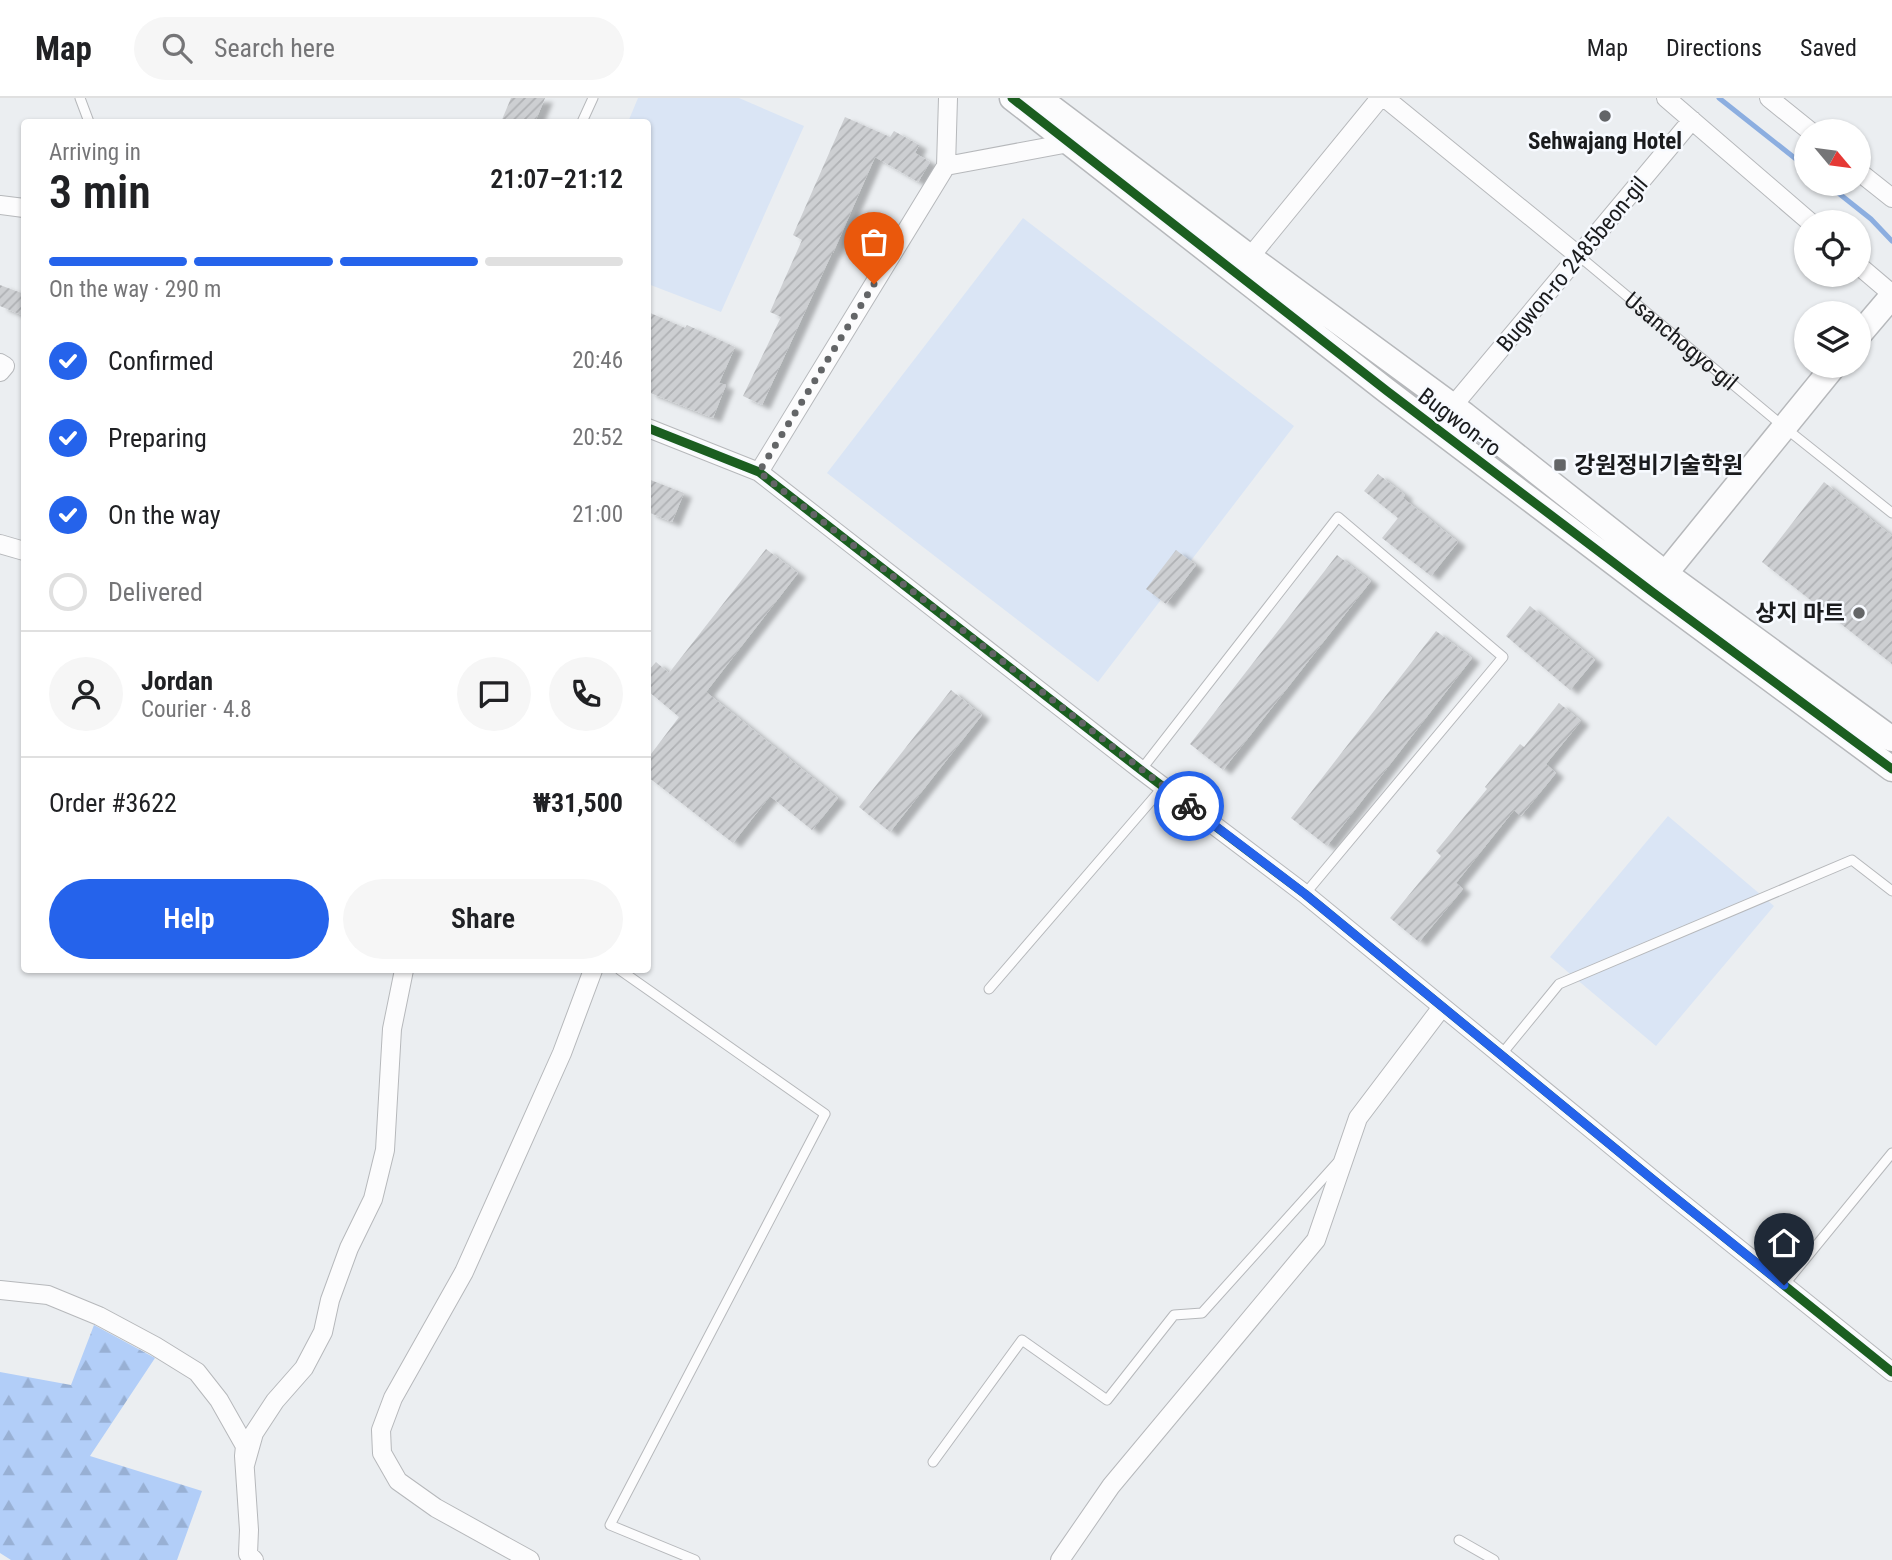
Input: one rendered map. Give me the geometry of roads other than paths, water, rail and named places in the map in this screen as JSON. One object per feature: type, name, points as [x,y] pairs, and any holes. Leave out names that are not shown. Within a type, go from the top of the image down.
[{"type":"street","points":[[759,472],[946,166],[948,98]]},
{"type":"street","name":"Bugwon-ro","points":[[1012,98],[1041,103],[1465,415],[1659,582],[1892,769]]},
{"type":"street","points":[[1250,257],[1382,98],[1579,256]]},
{"type":"street","points":[[1666,98],[1796,210]]},
{"type":"street","points":[[1769,98],[1795,119]]},
{"type":"street","name":"Bugwon-ro","points":[[1041,103],[1069,143],[1387,391],[1659,582],[1892,739]]},
{"type":"street","name":"Bugwon-ro 2485beon-gil","points":[[1452,407],[1692,120]]},
{"type":"street","points":[[946,166],[1069,143]]},
{"type":"street","points":[[1871,181],[1892,198]]},
{"type":"street","points":[[0,205],[21,208]]},
{"type":"street","points":[[1871,276],[1892,295],[1871,320]]},
{"type":"street","points":[[0,363],[5,366],[0,372]]},
{"type":"street","points":[[1659,582],[1824,378]]},
{"type":"street","points":[[651,429],[759,472],[1141,770],[1305,894],[1892,1372]]},
{"type":"street","points":[[0,544],[21,550]]},
{"type":"street","points":[[245,1465],[254,1433],[275,1401],[304,1368],[323,1332],[330,1300],[349,1248],[373,1199],[384,1150],[392,1029],[403,973]]},
{"type":"street","points":[[530,1560],[436,1508],[398,1481],[382,1453],[381,1430],[393,1398],[464,1272],[562,1052],[592,973]]},
{"type":"street","points":[[1060,1560],[1111,1486],[1316,1240],[1358,1118],[1442,1007]]},
{"type":"street","points":[[0,1290],[48,1295],[99,1316],[197,1372],[219,1400],[246,1446],[248,1554],[254,1560]]},
{"type":"lane","points":[[80,98],[88,119]]},
{"type":"lane","points":[[583,119],[593,98]]},
{"type":"lane","name":"Usanchogyo-gil","points":[[1579,256],[1892,513]]},
{"type":"lane","points":[[1141,770],[1338,517],[1503,657],[1305,894]]},
{"type":"lane","points":[[989,989],[1163,787]]},
{"type":"lane","points":[[1501,1055],[1559,984],[1852,860],[1892,891]]},
{"type":"lane","points":[[624,973],[825,1114],[610,1525],[695,1560]]},
{"type":"lane","points":[[1784,1285],[1892,1153]]},
{"type":"lane","points":[[933,1462],[1022,1340],[1107,1400],[1174,1315],[1202,1313],[1345,1154]]},
{"type":"lane","points":[[1459,1540],[1494,1560]]},
{"type":"waterway","points":[[1719,98],[1794,157]]},
{"type":"waterway","points":[[1842,196],[1871,219],[1892,241]]},
{"type":"place","name":"Sehwajang Hotel","points":[[1605,116]]},
{"type":"place","name":"강원정비기술학원","points":[[1560,465]]},
{"type":"place","name":"상지 마트","points":[[1859,613]]}]
